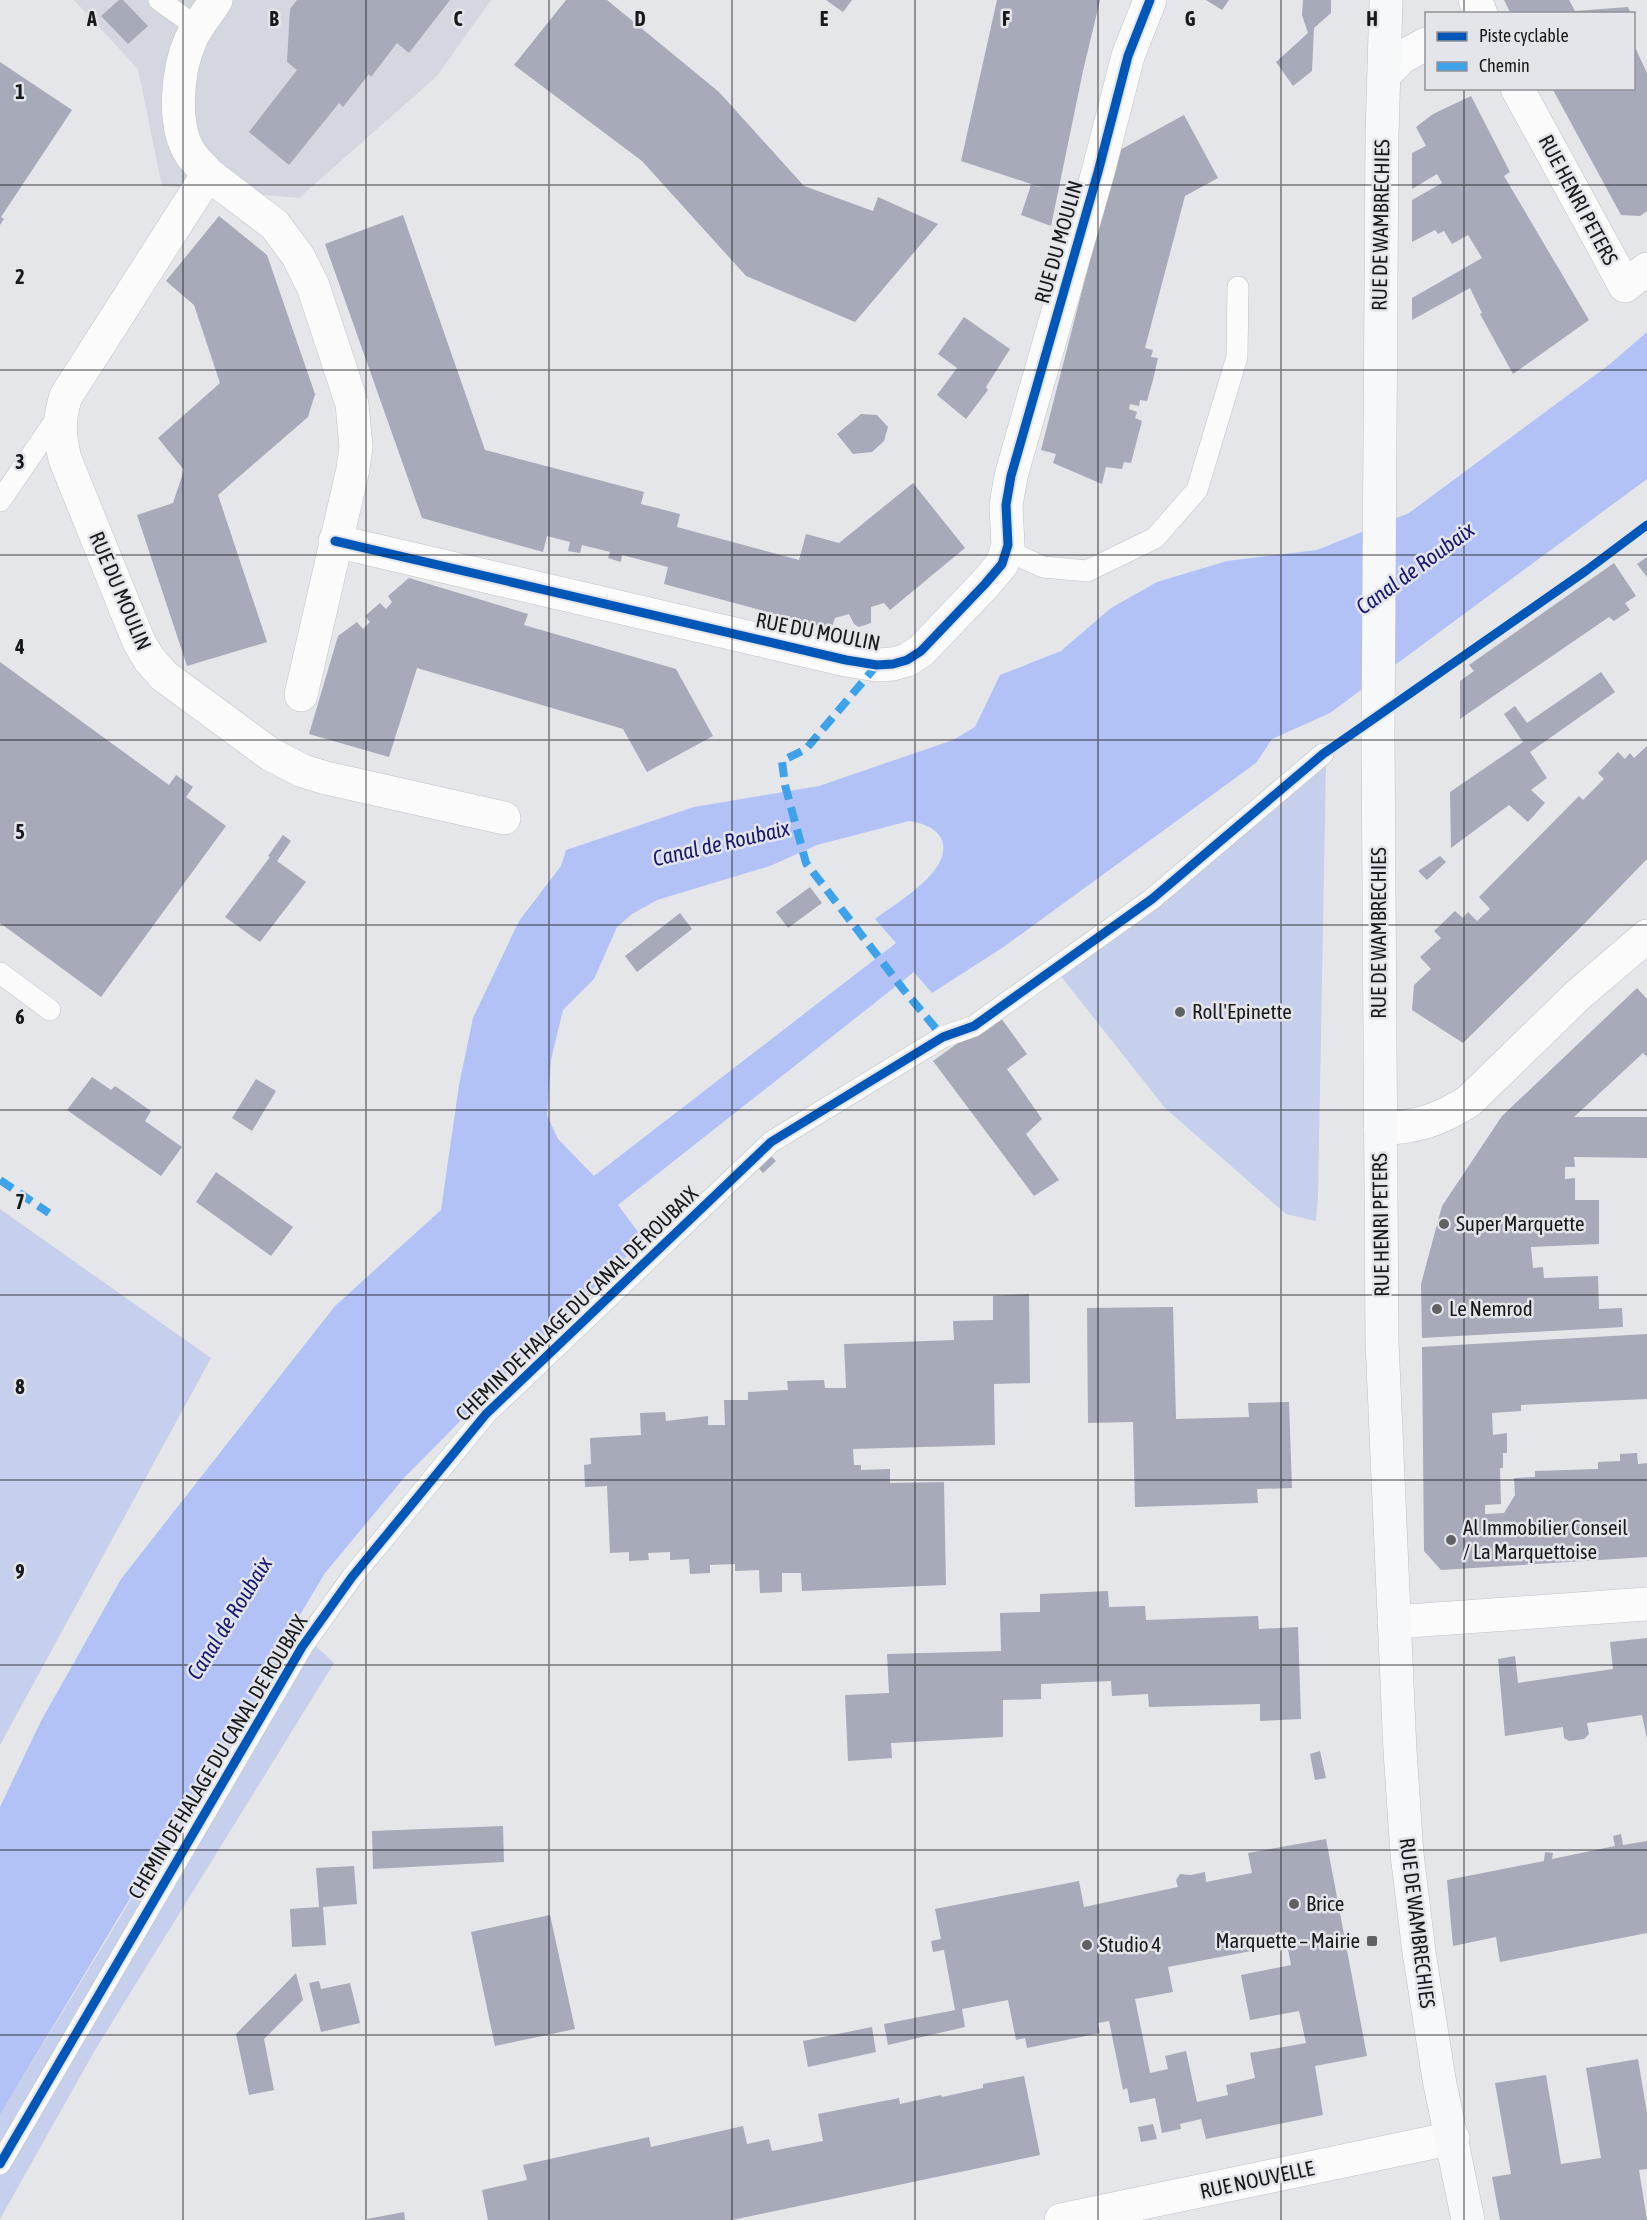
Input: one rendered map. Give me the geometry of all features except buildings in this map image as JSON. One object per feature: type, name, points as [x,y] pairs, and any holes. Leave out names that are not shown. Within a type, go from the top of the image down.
[{"type":"main road","name":"RUE DE WAMBRECHIES","points":[[1380,1129],[1378,737],[1382,136],[1386,0]]},
{"type":"main road","name":"RUE HENRI PETERS","points":[[1380,1129],[1382,1341],[1394,1622]]},
{"type":"main road","name":"RUE DE WAMBRECHIES","points":[[1394,1622],[1407,1854],[1440,2079],[1468,2220]]},
{"type":"street","points":[[216,0],[191,38],[184,57],[178,105],[182,133],[190,153],[208,174],[275,225],[298,256],[313,286],[352,404],[356,447],[353,469],[301,695]]},
{"type":"street","name":"RUE DU MOULIN","points":[[335,541],[877,665],[907,660],[921,651],[1002,564],[1008,546],[1006,505],[1011,476],[1098,172],[1128,56],[1150,0]]},
{"type":"street","points":[[1385,74],[1402,57],[1425,45]]},
{"type":"street","name":"RUE HENRI PETERS","points":[[1518,90],[1624,286],[1647,269]]},
{"type":"street","name":"RUE DU MOULIN","points":[[208,174],[66,396],[61,412],[59,433],[65,459],[139,642],[149,659],[164,676],[270,754],[303,771],[504,818]]},
{"type":"street","name":"RUE HENRI PETERS","points":[[1380,1129],[1411,1127],[1431,1122],[1469,1101],[1578,995],[1647,936]]},
{"type":"street","points":[[1394,1622],[1647,1604]]},
{"type":"street","name":"RUE NOUVELLE","points":[[1061,2220],[1453,2138]]},
{"type":"lane","points":[[159,0],[198,27]]},
{"type":"lane","points":[[1006,550],[1043,567],[1087,571],[1155,538],[1197,490],[1237,357],[1238,286]]},
{"type":"lane","points":[[0,501],[61,412]]},
{"type":"lane","name":"CHEMIN DE HALAGE DU CANAL DE ROUBAIX","points":[[0,2164],[303,1647],[351,1577],[486,1414],[771,1142],[943,1037],[974,1026],[984,1019],[1152,899],[1323,754]]},
{"type":"lane","points":[[0,973],[50,1010]]},
{"type":"shaded area","points":[[74,0],[491,0],[437,76],[299,198],[162,186],[138,69]]},
{"type":"shaded area","points":[[1326,763],[1316,1221],[1286,1214],[1165,1108],[1060,975]]},
{"type":"shaded area","points":[[0,1209],[211,1358],[0,1745]]},
{"type":"shaded area","points":[[293,1625],[334,1663],[95,2050],[0,2219],[0,2115]]},
{"type":"water","name":"Canal de Roubaix","points":[[1647,332],[1647,479],[1330,713],[1272,739],[1256,763],[1005,946],[932,993],[914,972],[618,1205],[644,1240],[556,1324],[403,1479],[325,1573],[0,2115],[0,1807],[41,1721],[121,1579],[335,1306],[441,1210],[459,1085],[473,1018],[519,921],[561,866],[566,850],[694,807],[819,786],[953,740],[975,727],[1000,675],[1061,651],[1111,608],[1157,582],[1227,561],[1317,550],[1409,513],[1610,364]],"holes":[[[909,821],[935,831],[941,838],[943,850],[940,861],[922,884],[875,919],[896,943],[594,1176],[558,1139],[547,1115],[551,1060],[563,1010],[594,979],[617,927],[632,914],[657,900],[770,866],[817,845]]]},
{"type":"marked path","points":[[877,665],[806,749],[782,761],[785,785],[806,863],[943,1037]]},
{"type":"marked path","points":[[0,1180],[49,1213]]},
{"type":"cycle path","points":[[335,541],[846,660],[877,665],[893,664],[907,660],[921,651],[1002,564],[1008,545],[1006,505],[1011,476],[1098,172],[1128,56],[1150,0]]},
{"type":"cycle path","points":[[0,2164],[302,1647],[352,1577],[486,1414],[771,1142],[943,1037],[974,1026],[1152,899],[1323,754],[1587,570],[1647,525]]},
{"type":"place","name":"Roll'Epinette","points":[[1180,1012]]},
{"type":"place","name":"Super Marquette","points":[[1444,1224]]},
{"type":"place","name":"Le Nemrod","points":[[1437,1309]]},
{"type":"place","name":"Al Immobilier Conseil / La Marquettoise","points":[[1451,1540]]},
{"type":"place","name":"Brice","points":[[1294,1904]]},
{"type":"place","name":"Marquette – Mairie","points":[[1372,1941]]},
{"type":"place","name":"Studio 4","points":[[1087,1945]]}]
